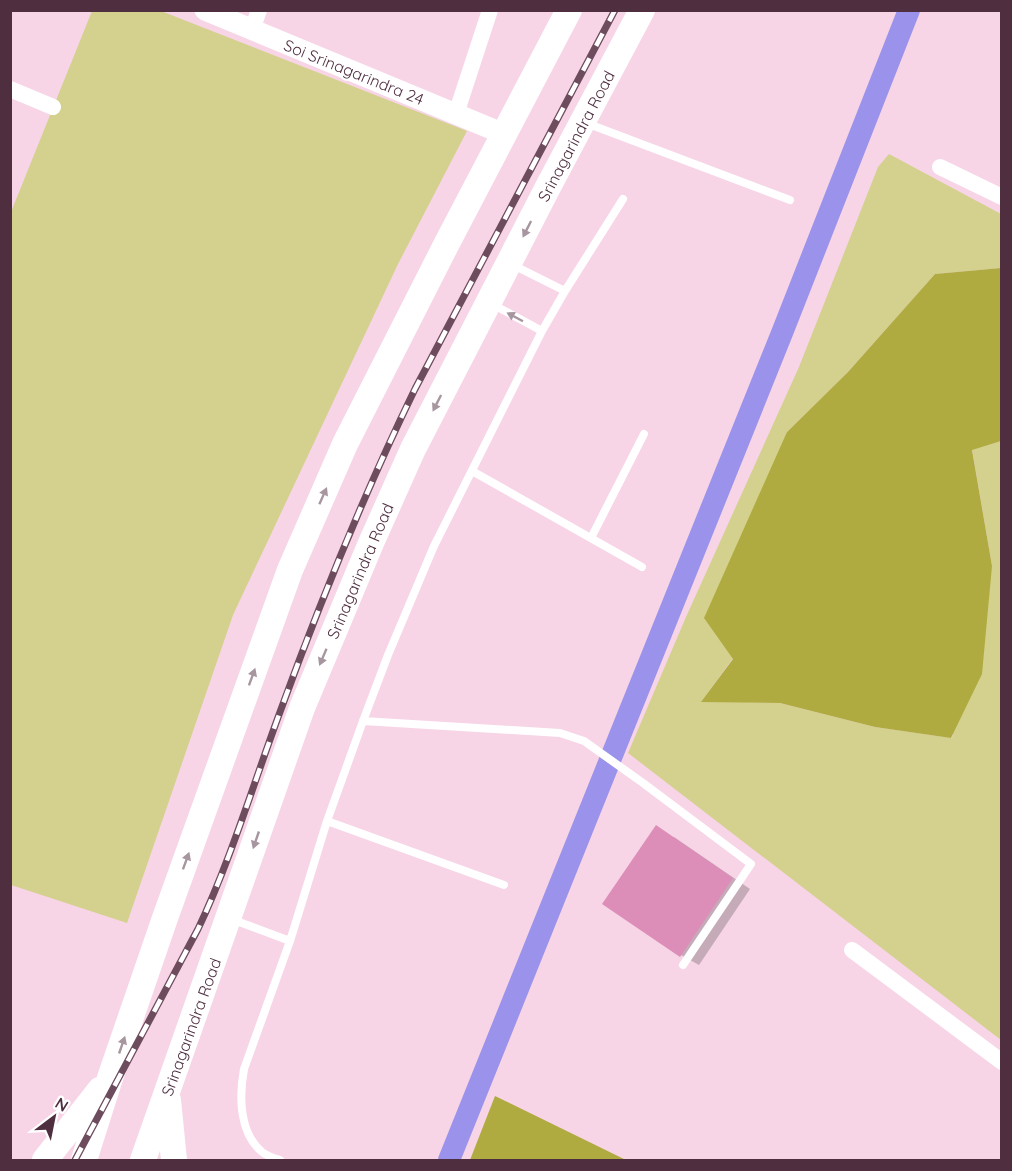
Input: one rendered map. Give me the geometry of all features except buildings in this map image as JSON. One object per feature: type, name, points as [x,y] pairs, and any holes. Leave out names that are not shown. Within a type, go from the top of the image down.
[{"type":"main road","points":[[84,1161],[169,907],[290,570],[345,444],[569,10]]},
{"type":"main road","name":"Srinagarindra Road","points":[[143,1161],[302,708],[366,554],[413,449],[642,10]]},
{"type":"main road","points":[[45,1161],[111,1075]]},
{"type":"main road","points":[[168,1091],[174,1161]]},
{"type":"street","name":"Soi Srinagarindra 24","points":[[205,10],[255,20],[504,134]]},
{"type":"street","points":[[456,114],[490,10]]},
{"type":"street","points":[[10,89],[53,107]]},
{"type":"street","points":[[940,167],[1002,197]]},
{"type":"street","points":[[852,950],[1002,1062]]},
{"type":"lane","points":[[583,122],[790,200]]},
{"type":"lane","points":[[280,1161],[262,1152],[248,1132],[244,1122],[241,1086],[244,1070],[290,940],[327,820],[388,655],[434,546],[542,331],[623,199]]},
{"type":"lane","points":[[509,263],[565,291]]},
{"type":"lane","points":[[489,302],[542,331]]},
{"type":"lane","points":[[591,538],[644,434]]},
{"type":"lane","points":[[472,471],[642,567]]},
{"type":"lane","points":[[363,722],[560,733],[584,741],[751,864],[683,965]]},
{"type":"lane","points":[[327,820],[504,885]]},
{"type":"lane","points":[[229,918],[290,940]]},
{"type":"shaded area","points":[[92,11],[161,11],[467,131],[398,264],[233,615],[127,923],[11,885],[11,212]]},
{"type":"shaded area","points":[[889,154],[1001,214],[1001,268],[935,274],[848,372],[787,432],[733,658],[702,701],[780,703],[875,727],[952,738],[992,566],[972,449],[1001,441],[1001,1040],[628,753],[686,617],[799,367],[878,167]]},
{"type":"shaded area","points":[[1001,268],[1001,441],[972,450],[992,566],[982,674],[951,738],[875,727],[780,703],[701,702],[733,659],[704,618],[787,432],[848,372],[935,274]]},
{"type":"shaded area","points":[[495,1096],[626,1160],[470,1160]]},
{"type":"waterway","points":[[449,1160],[782,333],[909,10]]},
{"type":"railway","points":[[75,1160],[210,903],[311,630],[360,508],[396,429],[615,10]]}]
